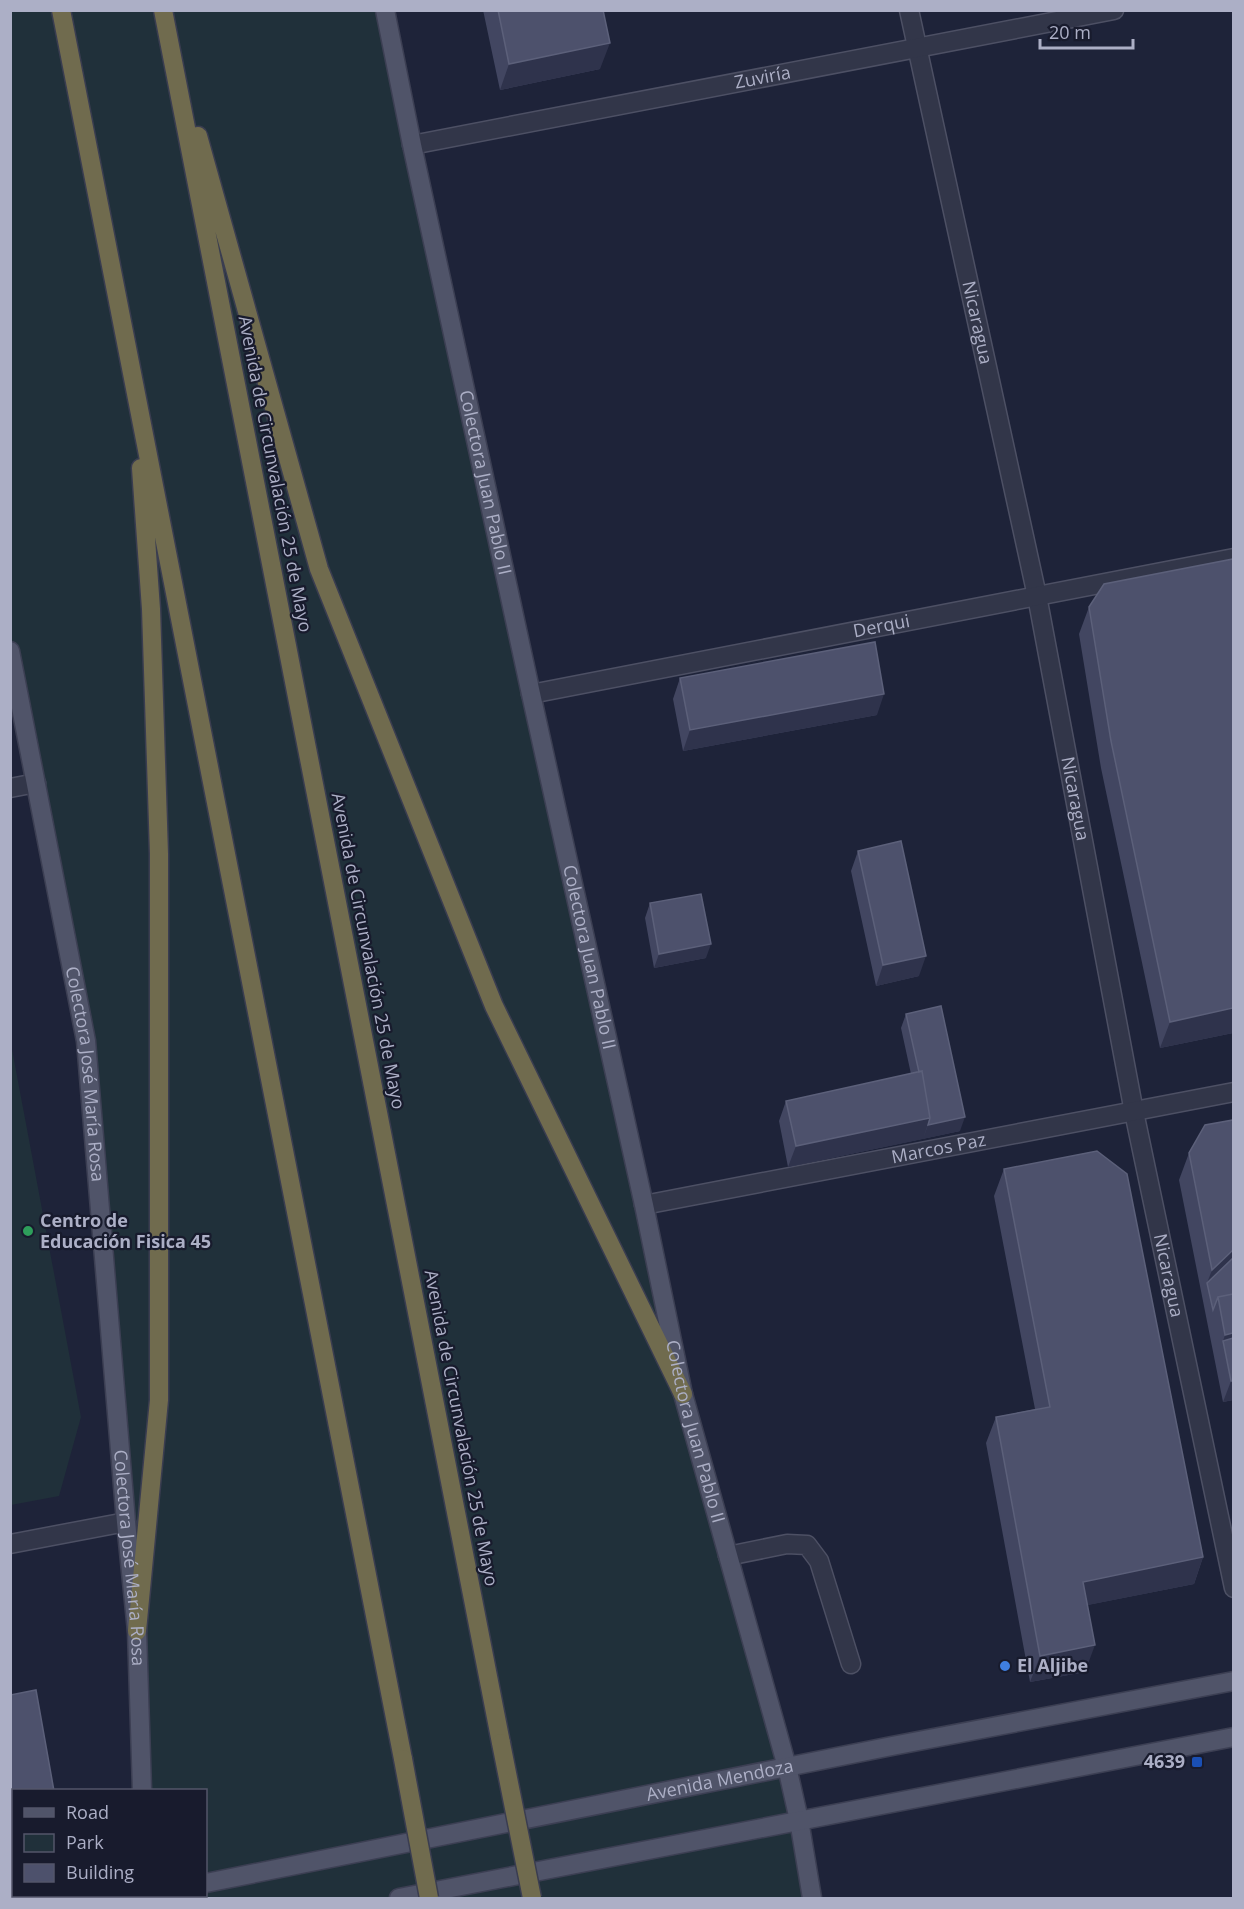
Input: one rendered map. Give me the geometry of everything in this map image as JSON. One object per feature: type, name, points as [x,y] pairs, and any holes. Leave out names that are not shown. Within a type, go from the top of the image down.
[{"type":"highway","points":[[61,10],[429,1899]]},
{"type":"highway","points":[[163,10],[320,568],[494,1006],[683,1394]]},
{"type":"highway","name":"Avenida de Circunvalación 25 de Mayo","points":[[163,10],[532,1899]]},
{"type":"highway","points":[[135,385],[151,609],[159,854],[159,1400],[137,1631]]},
{"type":"main road","name":"Colectora Juan Pablo II","points":[[385,10],[412,145],[644,1205],[683,1394],[787,1767],[800,1820],[812,1899]]},
{"type":"main road","name":"Colectora José María Rosa","points":[[10,651],[86,1041],[137,1631],[142,1789]]},
{"type":"main road","name":"Avenida Mendoza","points":[[207,1883],[1233,1681]]},
{"type":"main road","points":[[399,1899],[1233,1737]]},
{"type":"street","name":"Nicaragua","points":[[909,10],[1037,596],[1134,1112],[1233,1588]]},
{"type":"street","name":"Zuviría","points":[[412,145],[1114,10]]},
{"type":"street","name":"Derqui","points":[[531,694],[1233,558]]},
{"type":"street","points":[[10,788],[36,783]]},
{"type":"street","name":"Marcos Paz","points":[[644,1205],[1233,1092]]},
{"type":"street","points":[[10,1544],[126,1522]]},
{"type":"street","points":[[728,1556],[787,1544],[807,1545],[819,1561],[850,1664]]},
{"type":"green space","points":[[10,11],[385,11],[644,1205],[812,1898],[153,1898],[207,1897],[207,1789],[142,1789],[86,1041],[11,651]]},
{"type":"green space","name":"Centro de Educación Fisica 45","points":[[11,1044],[81,1417],[59,1496],[11,1505]]},
{"type":"building","points":[[498,10],[603,10],[610,43],[509,64]]},
{"type":"building","points":[[1233,559],[1233,1008],[1170,1022],[1111,741],[1089,607],[1104,584]]},
{"type":"building","points":[[875,642],[884,694],[690,730],[680,678]]},
{"type":"building","points":[[901,841],[926,956],[883,965],[858,851]]},
{"type":"building","points":[[701,894],[711,944],[659,954],[650,903]]},
{"type":"building","points":[[941,1006],[965,1117],[928,1125],[930,1118],[922,1071],[919,1072],[906,1014]]},
{"type":"building","points":[[922,1071],[930,1118],[796,1146],[786,1101]]},
{"type":"building","points":[[1233,1120],[1233,1250],[1212,1270],[1189,1153],[1205,1125]]},
{"type":"building","points":[[1097,1151],[1127,1174],[1203,1557],[1083,1582],[1095,1645],[1040,1656],[996,1417],[1050,1407],[1004,1169]]},
{"type":"building","points":[[1233,1258],[1233,1294],[1218,1297],[1213,1310],[1207,1283]]},
{"type":"building","points":[[1233,1294],[1233,1333],[1225,1335],[1218,1297]]},
{"type":"building","points":[[1233,1338],[1233,1381],[1231,1381],[1223,1341]]},
{"type":"building","points":[[36,1690],[54,1789],[12,1789],[12,1850],[10,1851],[10,1695]]},
{"type":"place","name":"Centro de Educación Fisica 45","points":[[28,1231]]},
{"type":"place","name":"El Aljibe","points":[[1005,1666]]},
{"type":"place","name":"4639","points":[[1197,1762]]}]
